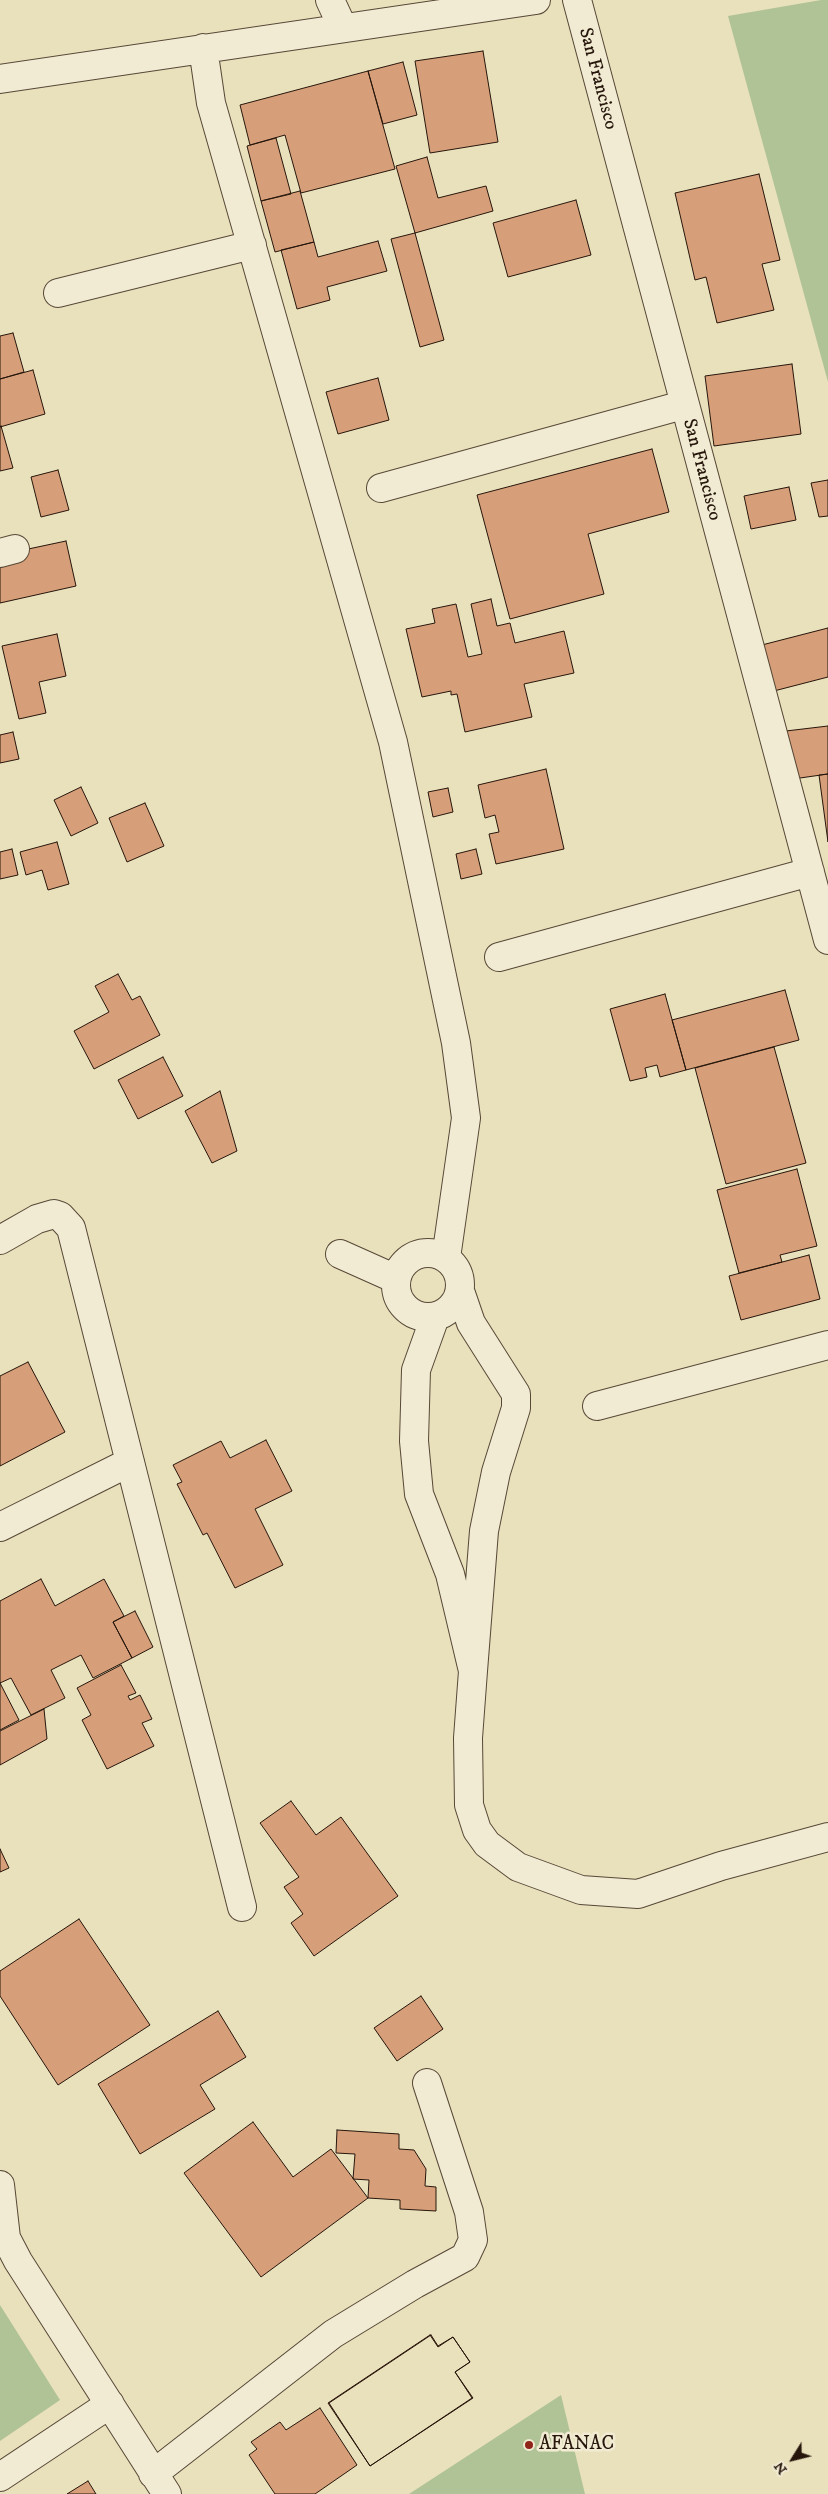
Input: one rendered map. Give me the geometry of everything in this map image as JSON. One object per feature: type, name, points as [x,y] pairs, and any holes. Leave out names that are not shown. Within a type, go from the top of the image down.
[{"type":"street","points":[[330,0],[343,28]]},
{"type":"street","points":[[0,79],[536,0]]},
{"type":"street","name":"San Francisco","points":[[577,0],[683,405],[828,940]]},
{"type":"street","points":[[203,48],[211,103],[393,742],[456,1043],[466,1118],[446,1258]]},
{"type":"street","points":[[58,293],[252,245]]},
{"type":"street","points":[[381,488],[683,405]]},
{"type":"street","points":[[499,957],[810,872]]},
{"type":"street","points":[[0,1240],[37,1219],[54,1214],[60,1216],[71,1228],[242,1907]]},
{"type":"street","points":[[460,1291],[451,1307],[435,1317],[423,1317],[410,1312],[402,1303],[396,1292],[396,1279],[401,1268],[409,1258],[421,1254],[434,1253],[446,1258],[454,1267],[460,1279],[460,1291],[471,1323],[516,1394],[516,1408],[496,1472],[484,1531],[468,1738],[469,1805],[477,1830],[487,1844],[518,1867],[581,1890],[638,1894],[721,1866],[828,1837]]},
{"type":"street","points":[[340,1254],[396,1279]]},
{"type":"street","points":[[435,1317],[416,1370],[414,1441],[418,1485],[419,1494],[450,1574],[473,1671]]},
{"type":"street","points":[[597,1406],[828,1344]]},
{"type":"street","points":[[0,1527],[130,1462]]},
{"type":"street","points":[[0,2185],[6,2238],[160,2484],[333,2334],[415,2284],[465,2257],[473,2240],[469,2212],[427,2083]]},
{"type":"street","points":[[0,2476],[110,2404]]},
{"type":"green space","points":[[828,0],[828,382],[728,16]]},
{"type":"green space","points":[[0,2305],[60,2400],[0,2441]]},
{"type":"green space","name":"AFANAC","points":[[561,2395],[585,2494],[409,2494]]},
{"type":"building","points":[[483,51],[498,142],[430,153],[415,61]]},
{"type":"building","points":[[403,62],[417,115],[383,124],[368,71]]},
{"type":"building","points":[[368,71],[395,169],[301,193],[285,135],[250,145],[240,105]]},
{"type":"building","points":[[276,138],[291,194],[261,201],[247,146]]},
{"type":"building","points":[[427,157],[438,198],[486,186],[493,211],[415,233],[396,166]]},
{"type":"building","points":[[759,174],[780,260],[762,264],[774,310],[717,323],[706,277],[695,280],[675,193]]},
{"type":"building","points":[[300,191],[314,242],[275,252],[261,201]]},
{"type":"building","points":[[576,200],[591,255],[508,277],[493,223]]},
{"type":"building","points":[[415,233],[444,340],[420,347],[391,239]]},
{"type":"building","points":[[378,241],[387,271],[327,287],[330,300],[297,309],[281,250],[314,242],[318,257]]},
{"type":"building","points":[[13,333],[24,372],[0,379],[0,336]]},
{"type":"building","points":[[792,364],[801,434],[714,446],[705,376]]},
{"type":"building","points":[[33,370],[45,414],[0,427],[0,379]]},
{"type":"building","points":[[378,378],[389,420],[338,434],[326,392]]},
{"type":"building","points":[[0,427],[13,468],[0,471]]},
{"type":"building","points":[[652,449],[669,512],[588,534],[604,594],[510,619],[477,495]]},
{"type":"building","points":[[58,470],[69,510],[41,517],[31,477]]},
{"type":"building","points":[[828,480],[828,516],[819,517],[811,483]]},
{"type":"building","points":[[789,487],[796,520],[751,529],[744,496]]},
{"type":"building","points":[[66,541],[76,586],[0,603],[0,555]]},
{"type":"building","points":[[491,599],[497,626],[510,623],[515,643],[564,631],[574,673],[524,684],[532,717],[465,732],[457,694],[451,695],[451,691],[422,697],[406,629],[435,623],[432,609],[456,604],[468,657],[482,654],[471,604]]},
{"type":"building","points":[[828,628],[828,677],[770,692],[758,646]]},
{"type":"building","points":[[57,634],[66,676],[39,682],[46,713],[19,719],[2,646]]},
{"type":"building","points":[[828,726],[828,774],[793,779],[786,731]]},
{"type":"building","points":[[13,732],[19,759],[0,763],[0,735]]},
{"type":"building","points":[[546,769],[564,849],[496,864],[489,834],[499,832],[495,815],[485,818],[478,785]]},
{"type":"building","points":[[828,774],[828,842],[819,775]]},
{"type":"building","points":[[81,787],[98,823],[71,836],[54,800]]},
{"type":"building","points":[[448,788],[453,812],[433,817],[428,792]]},
{"type":"building","points":[[145,803],[164,846],[127,862],[109,818]]},
{"type":"building","points":[[57,842],[69,884],[48,890],[42,870],[26,875],[20,852]]},
{"type":"building","points":[[12,849],[18,875],[0,879],[0,852]]},
{"type":"building","points":[[476,849],[482,874],[461,879],[456,854]]},
{"type":"building","points":[[118,974],[132,1000],[140,996],[160,1035],[94,1069],[74,1031],[109,1012],[95,986]]},
{"type":"building","points":[[785,990],[799,1040],[686,1070],[672,1020]]},
{"type":"building","points":[[665,994],[686,1070],[660,1077],[657,1065],[645,1068],[647,1077],[630,1081],[610,1009]]},
{"type":"building","points":[[774,1047],[806,1163],[726,1184],[695,1068]]},
{"type":"building","points":[[163,1057],[183,1096],[138,1119],[118,1080]]},
{"type":"building","points":[[220,1091],[237,1151],[212,1163],[185,1111]]},
{"type":"building","points":[[797,1169],[817,1246],[780,1255],[782,1262],[739,1273],[717,1190]]},
{"type":"building","points":[[809,1255],[820,1299],[741,1320],[729,1276]]},
{"type":"building","points":[[28,1362],[65,1432],[0,1466],[0,1376]]},
{"type":"building","points":[[266,1440],[292,1491],[255,1509],[283,1565],[235,1588],[207,1533],[203,1535],[177,1484],[182,1482],[173,1465],[221,1441],[230,1458]]},
{"type":"building","points":[[41,1579],[55,1606],[104,1579],[124,1616],[113,1622],[132,1658],[93,1678],[81,1655],[51,1670],[65,1698],[31,1715],[11,1678],[0,1683],[0,1601]]},
{"type":"building","points":[[135,1611],[153,1647],[132,1658],[113,1622]]},
{"type":"building","points":[[121,1665],[136,1693],[128,1696],[130,1700],[140,1695],[152,1719],[142,1723],[154,1746],[107,1769],[82,1720],[91,1715],[77,1688]]},
{"type":"building","points":[[0,1683],[19,1720],[0,1730]]},
{"type":"building","points":[[44,1709],[47,1739],[0,1765],[0,1731]]},
{"type":"building","points":[[291,1801],[316,1835],[341,1817],[398,1896],[314,1956],[291,1923],[303,1914],[284,1887],[299,1877],[260,1823]]},
{"type":"building","points":[[0,1849],[9,1868],[0,1872]]},
{"type":"building","points":[[79,1919],[150,2025],[58,2085],[0,1996],[0,1971]]},
{"type":"building","points":[[421,1996],[443,2029],[397,2061],[374,2028]]},
{"type":"building","points":[[218,2011],[246,2057],[200,2085],[215,2109],[140,2154],[98,2084]]},
{"type":"building","points":[[253,2122],[293,2177],[331,2149],[368,2198],[261,2277],[184,2173]]},
{"type":"building","points":[[337,2130],[399,2134],[399,2149],[414,2150],[426,2169],[425,2186],[436,2187],[436,2211],[400,2209],[400,2200],[368,2198],[369,2180],[353,2179],[355,2154],[336,2153]]},
{"type":"building","points":[[430,2335],[438,2347],[453,2337],[470,2362],[455,2372],[473,2398],[370,2466],[328,2403]]},
{"type":"building","points":[[431,2335],[438,2346],[453,2337],[470,2362],[455,2372],[472,2398],[370,2466],[329,2403]]},
{"type":"building","points":[[320,2408],[357,2465],[315,2494],[275,2494],[249,2455],[257,2449],[251,2442],[280,2422],[286,2430]]},
{"type":"building","points":[[88,2481],[96,2494],[67,2494]]},
{"type":"place","name":"AFANAC","points":[[529,2445]]}]
